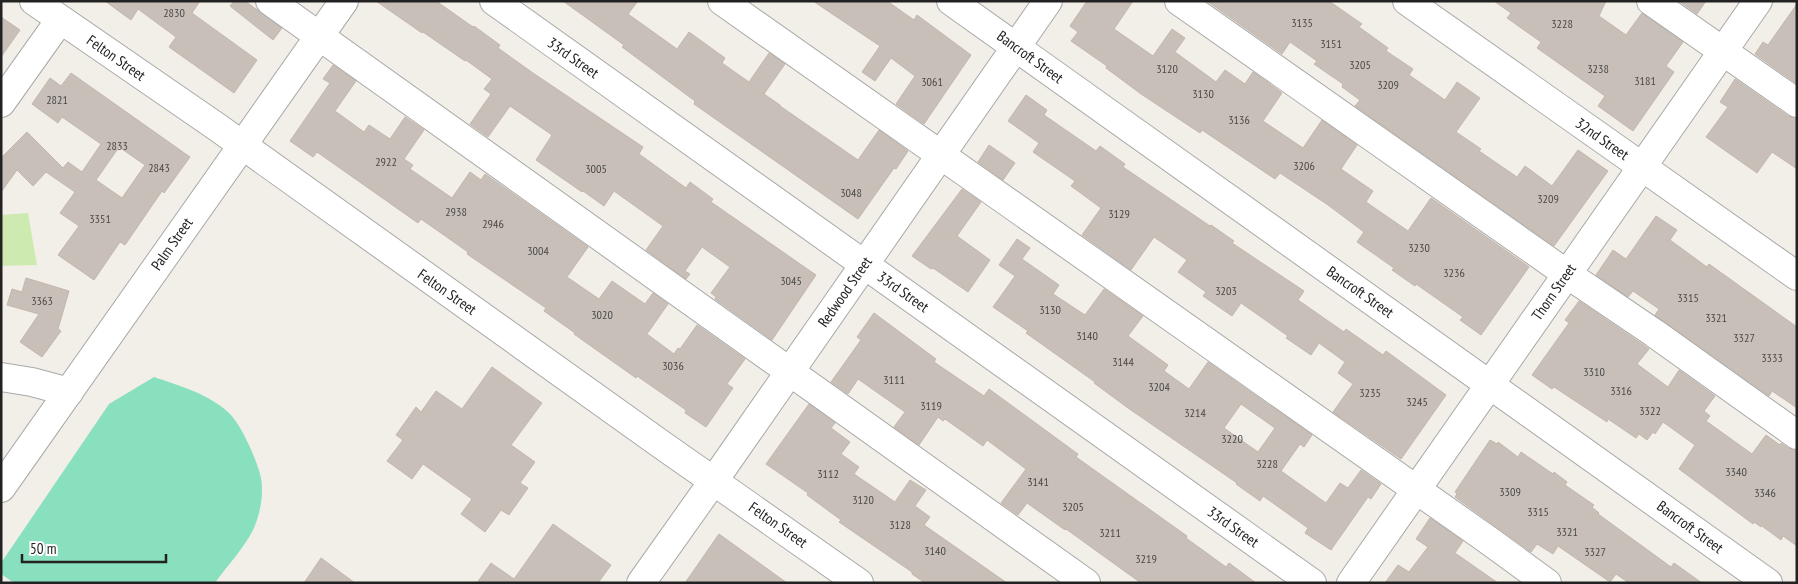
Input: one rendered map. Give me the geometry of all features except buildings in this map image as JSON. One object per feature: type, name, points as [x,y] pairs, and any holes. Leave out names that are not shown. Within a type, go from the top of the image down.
[{"type":"street","name":"Felton Street","points":[[34,1],[241,145],[859,583]]},
{"type":"street","points":[[270,1],[1086,583]]},
{"type":"street","name":"Palm Street","points":[[1,488],[344,1]]},
{"type":"street","name":"33rd Street","points":[[494,1],[1312,583]]},
{"type":"street","points":[[722,1],[1547,583]]},
{"type":"street","name":"Bancroft Street","points":[[951,1],[1768,583]]},
{"type":"street","name":"Redwood Street","points":[[641,583],[1048,1]]},
{"type":"street","points":[[1179,1],[1797,435]]},
{"type":"street","name":"32nd Street","points":[[1407,1],[1797,276]]},
{"type":"street","points":[[1651,1],[1797,103]]},
{"type":"street","name":"Thorn Street","points":[[1351,583],[1758,1]]},
{"type":"street","points":[[1,103],[60,20]]},
{"type":"street","points":[[1,376],[69,392]]},
{"type":"green space","points":[[28,213],[37,265],[1,266],[1,215]]},
{"type":"green space","points":[[154,377],[184,387],[203,396],[229,413],[244,434],[259,471],[262,484],[262,498],[253,530],[215,583],[14,583],[1,574],[1,563],[109,404]]}]
